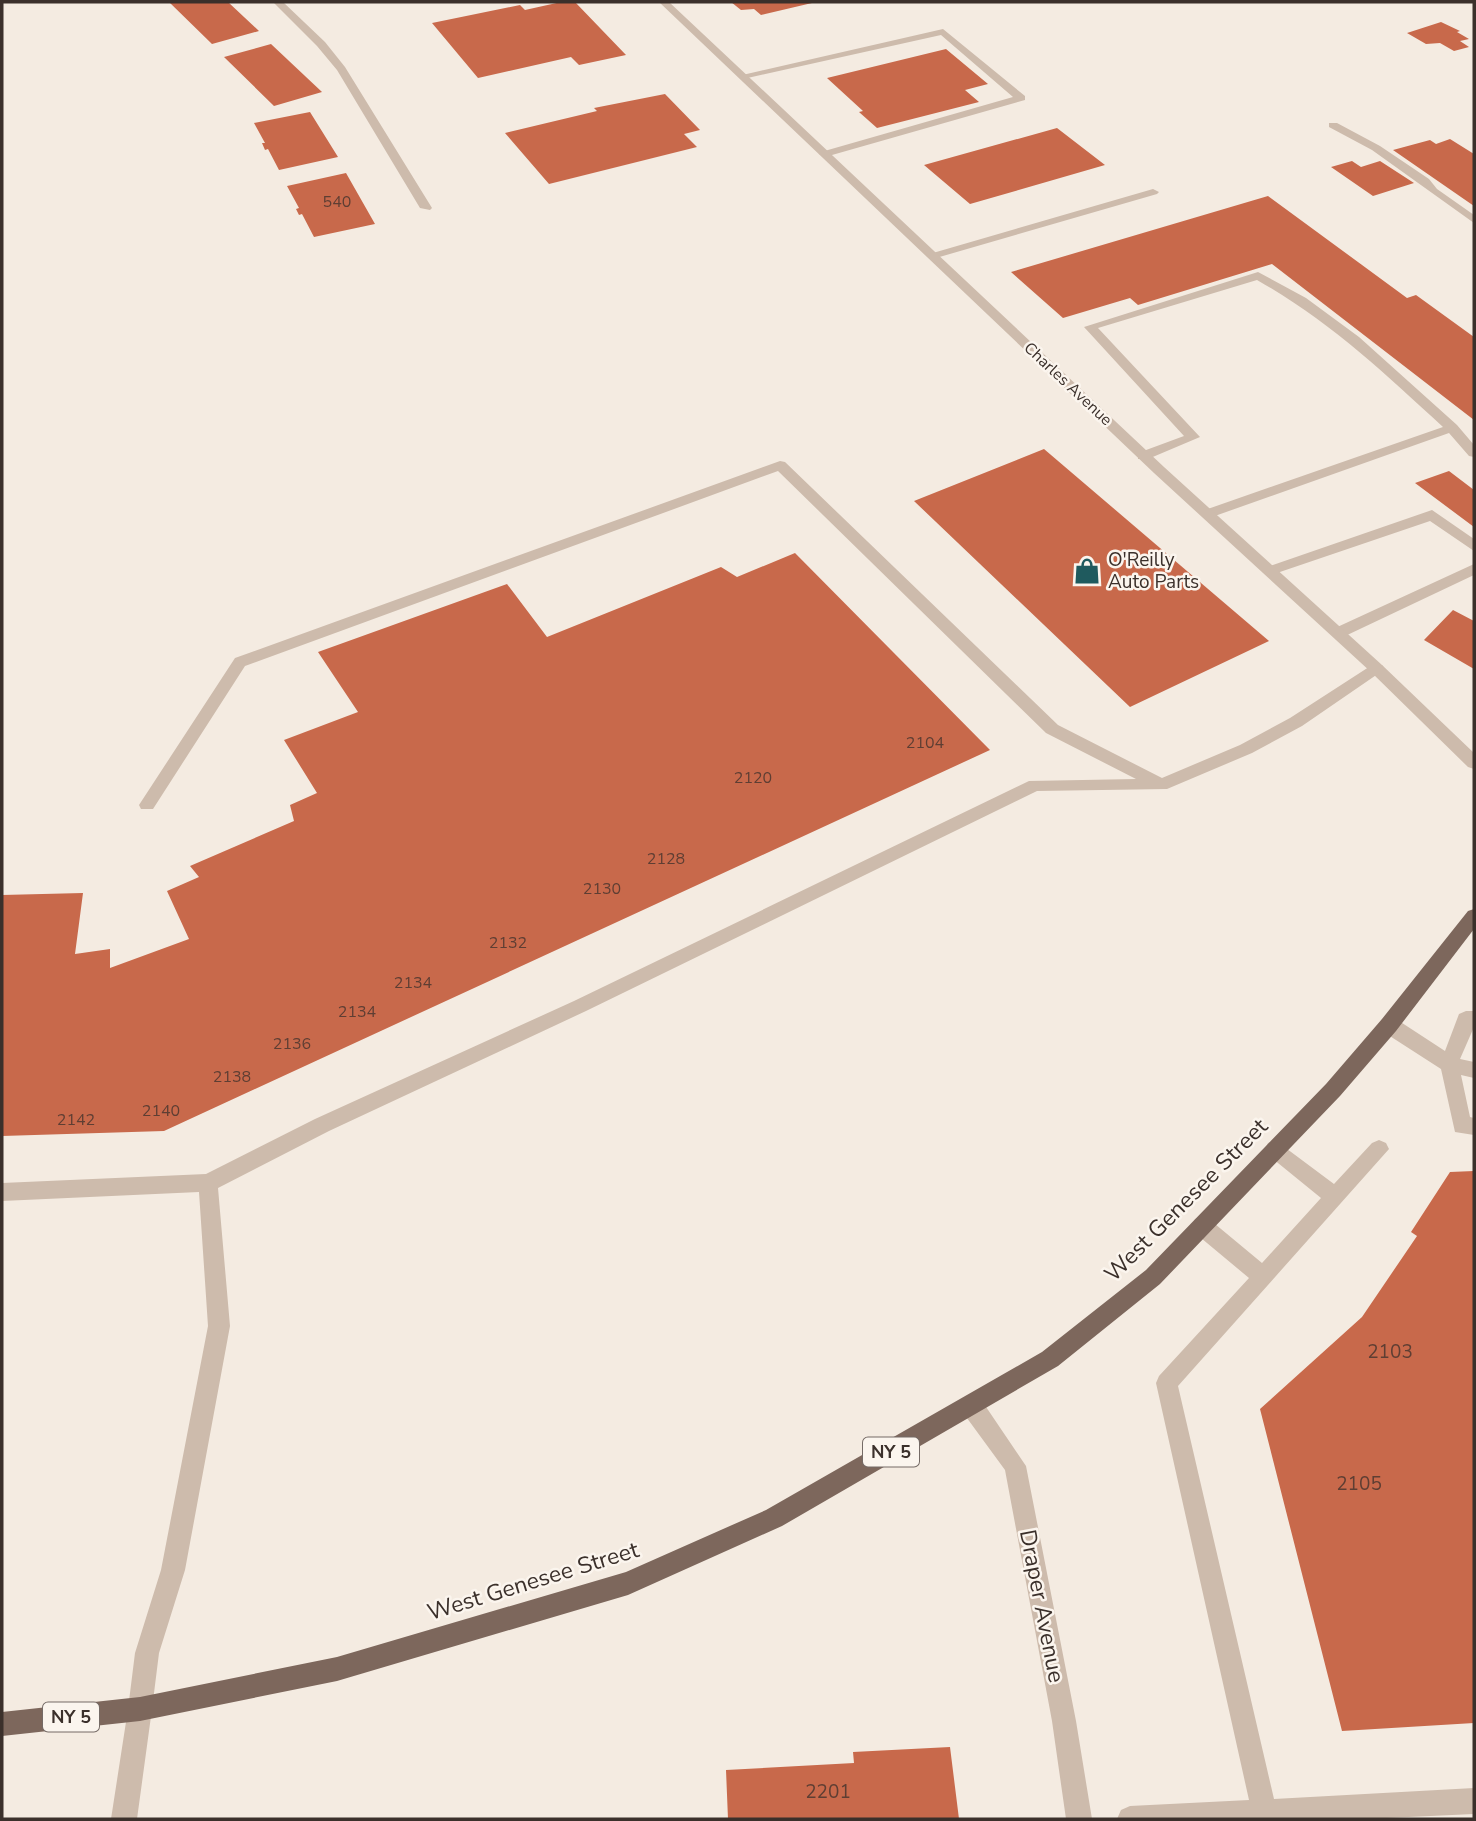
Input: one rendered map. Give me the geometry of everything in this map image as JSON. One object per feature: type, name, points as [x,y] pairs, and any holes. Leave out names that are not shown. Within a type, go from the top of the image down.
[{"type":"main road","name":"West Genesee Street","points":[[2,1724],[140,1709],[337,1669],[628,1583],[774,1518],[1050,1359],[1153,1277],[1332,1090],[1389,1025],[1474,916]]},
{"type":"street","points":[[278,2],[321,44],[341,69],[426,208]]},
{"type":"street","name":"Charles Avenue","points":[[664,2],[1143,456],[1377,668],[1474,764]]},
{"type":"street","points":[[743,76],[943,32],[1021,98],[825,154]]},
{"type":"street","points":[[1333,125],[1386,154],[1474,220]]},
{"type":"street","points":[[932,255],[1153,192]]},
{"type":"street","points":[[1143,456],[1193,437],[1090,327],[1258,276],[1302,301],[1355,340],[1452,428],[1474,453]]},
{"type":"street","points":[[1207,514],[1452,428]]},
{"type":"street","points":[[147,805],[240,662],[780,465],[1052,729],[1161,785]]},
{"type":"street","points":[[1269,571],[1432,515],[1474,546]]},
{"type":"street","points":[[1338,633],[1474,569]]},
{"type":"street","points":[[2,1192],[208,1183],[322,1125],[580,1006],[1035,785],[1161,785],[1246,749],[1296,722],[1377,668]]},
{"type":"street","points":[[1474,1019],[1466,1019],[1448,1064],[1462,1126],[1474,1126]]},
{"type":"street","points":[[1389,1025],[1448,1064],[1474,1070]]},
{"type":"street","points":[[1275,1149],[1335,1197]]},
{"type":"street","points":[[1264,1812],[1167,1383],[1379,1149]]},
{"type":"street","points":[[124,1819],[147,1653],[173,1570],[219,1325],[208,1183]]},
{"type":"street","points":[[1202,1226],[1263,1277]]},
{"type":"street","name":"Draper Avenue","points":[[972,1406],[1015,1466],[1062,1708],[1079,1819]]},
{"type":"street","points":[[1130,1819],[1474,1801]]},
{"type":"building","points":[[169,2],[228,2],[259,31],[212,44]]},
{"type":"building","points":[[561,2],[575,2],[626,55],[579,65],[571,57],[478,78],[432,23],[520,5],[525,10]]},
{"type":"building","points":[[731,2],[812,3],[761,15],[754,9],[741,10]]},
{"type":"building","points":[[1441,22],[1460,31],[1457,32],[1469,39],[1460,41],[1469,47],[1454,51],[1440,43],[1426,44],[1407,33]]},
{"type":"building","points":[[271,44],[322,92],[274,106],[224,57]]},
{"type":"building","points":[[946,49],[988,84],[965,90],[979,102],[877,128],[859,112],[863,111],[827,78]]},
{"type":"building","points":[[665,94],[700,130],[684,134],[697,147],[549,184],[505,133],[597,111],[594,108]]},
{"type":"building","points":[[310,112],[338,157],[279,170],[268,149],[265,150],[262,143],[265,143],[254,123]]},
{"type":"building","points":[[1057,128],[1105,165],[970,204],[924,165]]},
{"type":"building","points":[[1450,139],[1474,154],[1474,206],[1393,150],[1430,140],[1436,144]]},
{"type":"building","points":[[1352,161],[1361,167],[1380,161],[1414,183],[1373,196],[1331,167]]},
{"type":"building","points":[[346,173],[375,224],[314,237],[302,214],[299,215],[296,209],[299,208],[287,186]]},
{"type":"building","points":[[1268,196],[1407,298],[1416,295],[1474,337],[1474,420],[1272,264],[1138,305],[1130,298],[1063,318],[1011,272]]},
{"type":"building","name":"O'Reilly Auto Parts","points":[[1044,449],[1269,641],[1130,707],[914,501]]},
{"type":"building","points":[[1449,471],[1474,490],[1474,527],[1415,483]]},
{"type":"building","points":[[795,553],[990,750],[164,1131],[2,1136],[2,895],[83,893],[75,954],[110,949],[110,968],[189,939],[167,891],[199,877],[190,866],[294,821],[290,805],[317,793],[284,740],[358,712],[318,652],[507,584],[547,637],[721,567],[737,577]]},
{"type":"building","points":[[1453,610],[1474,621],[1474,669],[1424,640]]},
{"type":"building","points":[[1474,1171],[1474,1723],[1342,1731],[1260,1409],[1362,1317],[1417,1236],[1411,1232],[1450,1172]]},
{"type":"building","points":[[950,1747],[959,1819],[728,1819],[726,1770],[854,1763],[853,1752]]},
{"type":"place","name":"O'Reilly Auto Parts","points":[[1087,571]]}]
